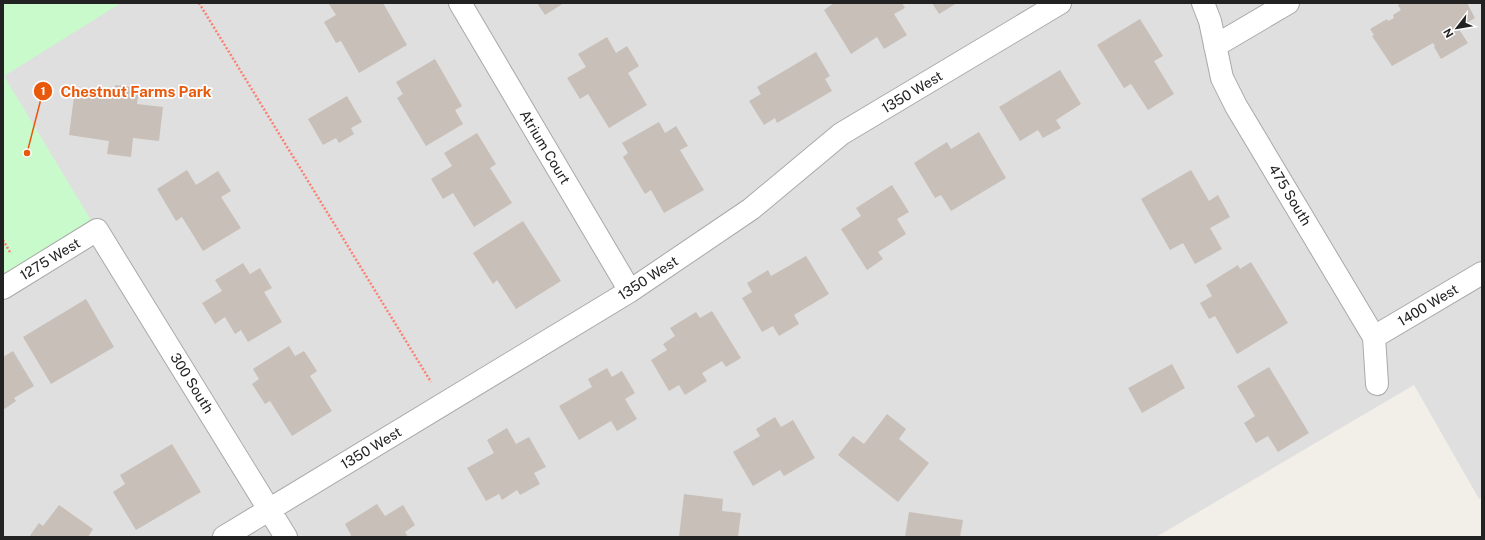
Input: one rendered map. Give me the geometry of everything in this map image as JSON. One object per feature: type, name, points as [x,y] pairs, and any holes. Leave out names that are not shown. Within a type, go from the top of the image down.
[{"type":"street","name":"Atrium Court","points":[[460,3],[630,291]]},
{"type":"street","name":"1350 West","points":[[224,537],[630,291],[751,209],[841,134],[1060,3]]},
{"type":"street","name":"475 South","points":[[1203,3],[1222,78],[1236,106],[1374,337],[1377,384]]},
{"type":"street","points":[[1215,46],[1288,3]]},
{"type":"street","name":"1275 West","points":[[3,288],[97,230]]},
{"type":"street","name":"300 South","points":[[97,230],[286,537]]},
{"type":"street","name":"1400 West","points":[[1374,337],[1482,273]]},
{"type":"path","points":[[200,3],[431,382]]},
{"type":"path","points":[[3,240],[11,254]]},
{"type":"shaded area","points":[[3,3],[1482,3],[1482,497],[1479,499],[1414,385],[1156,537],[3,537]]},
{"type":"green space","points":[[3,3],[121,3],[4,76],[97,230],[3,288]]},
{"type":"building","points":[[383,3],[407,45],[359,73],[341,41],[336,43],[324,22],[336,15],[329,4]]},
{"type":"building","points":[[537,3],[564,3],[545,15]]},
{"type":"building","points":[[834,3],[902,3],[905,8],[894,14],[907,35],[884,49],[877,37],[851,54],[824,10]]},
{"type":"building","points":[[932,3],[957,3],[939,14]]},
{"type":"building","points":[[1401,3],[1467,3],[1475,18],[1458,28],[1468,43],[1441,59],[1433,43],[1392,66],[1372,36],[1374,35],[1370,29],[1387,19],[1388,21],[1394,18],[1393,15],[1401,10],[1398,5]]},
{"type":"building","points":[[1140,19],[1163,56],[1154,61],[1174,94],[1148,110],[1131,84],[1124,88],[1097,45]]},
{"type":"building","points":[[607,37],[616,53],[627,46],[639,66],[628,73],[647,105],[609,128],[588,94],[580,99],[567,78],[586,67],[578,54]]},
{"type":"building","points":[[816,52],[830,76],[825,79],[832,91],[777,123],[775,118],[764,125],[749,101],[761,94],[757,87]]},
{"type":"building","points":[[435,59],[462,106],[455,110],[463,124],[426,146],[397,98],[403,94],[396,82]]},
{"type":"building","points":[[1060,70],[1081,104],[1056,120],[1061,128],[1043,138],[1038,130],[1020,141],[999,107]]},
{"type":"building","points":[[115,85],[139,88],[137,104],[163,107],[159,141],[133,138],[131,157],[107,154],[109,141],[69,135],[75,89],[114,95]]},
{"type":"building","points":[[347,96],[362,122],[351,128],[354,134],[339,143],[336,138],[323,145],[308,119]]},
{"type":"building","points":[[659,122],[665,133],[676,126],[688,146],[680,150],[704,190],[664,213],[651,190],[645,194],[623,157],[628,153],[622,143]]},
{"type":"building","points":[[979,132],[1006,178],[951,211],[941,195],[935,198],[914,163],[947,142],[951,149]]},
{"type":"building","points":[[477,133],[496,164],[490,168],[512,203],[474,227],[453,193],[443,199],[431,179],[452,166],[444,153]]},
{"type":"building","points":[[187,170],[196,185],[218,171],[231,191],[221,197],[241,228],[203,251],[182,217],[176,221],[157,189]]},
{"type":"building","points":[[1191,170],[1209,201],[1218,195],[1230,217],[1210,228],[1222,249],[1195,264],[1183,243],[1170,250],[1141,199]]},
{"type":"building","points":[[892,185],[909,212],[897,219],[906,234],[878,252],[883,259],[867,270],[841,229],[861,216],[856,208]]},
{"type":"building","points":[[523,221],[561,281],[516,309],[497,280],[493,284],[473,253]]},
{"type":"building","points":[[806,256],[829,294],[794,315],[799,324],[779,336],[773,326],[762,332],[742,298],[752,292],[747,283],[768,270],[771,276]]},
{"type":"building","points":[[1251,262],[1288,323],[1237,354],[1215,316],[1209,319],[1200,303],[1212,296],[1206,285],[1238,265],[1240,269]]},
{"type":"building","points":[[243,263],[250,274],[260,268],[272,288],[264,292],[282,322],[248,342],[241,330],[235,334],[225,317],[215,324],[202,303],[222,291],[215,280]]},
{"type":"building","points":[[86,299],[114,347],[51,384],[23,337]]},
{"type":"building","points":[[712,311],[741,358],[726,367],[722,361],[702,373],[707,381],[685,395],[679,385],[669,391],[651,360],[667,350],[663,344],[675,336],[670,328],[696,312],[700,318]]},
{"type":"building","points":[[289,346],[295,356],[304,351],[317,371],[310,376],[332,411],[292,436],[270,401],[265,404],[252,384],[259,379],[253,369]]},
{"type":"building","points":[[13,351],[34,386],[14,398],[16,401],[3,410],[3,357]]},
{"type":"building","points":[[1172,364],[1185,388],[1142,413],[1128,388]]},
{"type":"building","points":[[1269,367],[1309,433],[1278,452],[1268,436],[1256,443],[1244,423],[1255,416],[1237,386]]},
{"type":"building","points":[[607,368],[612,377],[622,371],[635,393],[625,399],[637,419],[617,431],[611,421],[579,440],[559,406],[592,387],[588,379]]},
{"type":"building","points":[[887,414],[906,429],[899,439],[929,463],[898,502],[838,455],[853,436],[864,444]]},
{"type":"building","points":[[775,417],[781,427],[793,420],[815,458],[784,476],[780,470],[753,486],[733,452],[760,436],[756,429]]},
{"type":"building","points":[[507,428],[516,444],[529,437],[546,467],[534,473],[540,484],[520,495],[517,490],[502,500],[499,494],[486,501],[467,468],[494,453],[487,440]]},
{"type":"building","points":[[172,444],[201,492],[136,530],[113,492],[125,484],[120,475]]},
{"type":"building","points":[[684,494],[723,499],[722,511],[741,513],[738,537],[679,537]]},
{"type":"building","points":[[377,504],[385,516],[403,505],[415,525],[405,532],[408,537],[349,537],[351,535],[345,524]]},
{"type":"building","points":[[59,505],[93,529],[88,537],[29,537],[39,523],[43,526]]},
{"type":"building","points":[[909,512],[963,520],[960,537],[905,537]]},
{"type":"place","name":"Chestnut Farms Park","points":[[27,153]]}]
